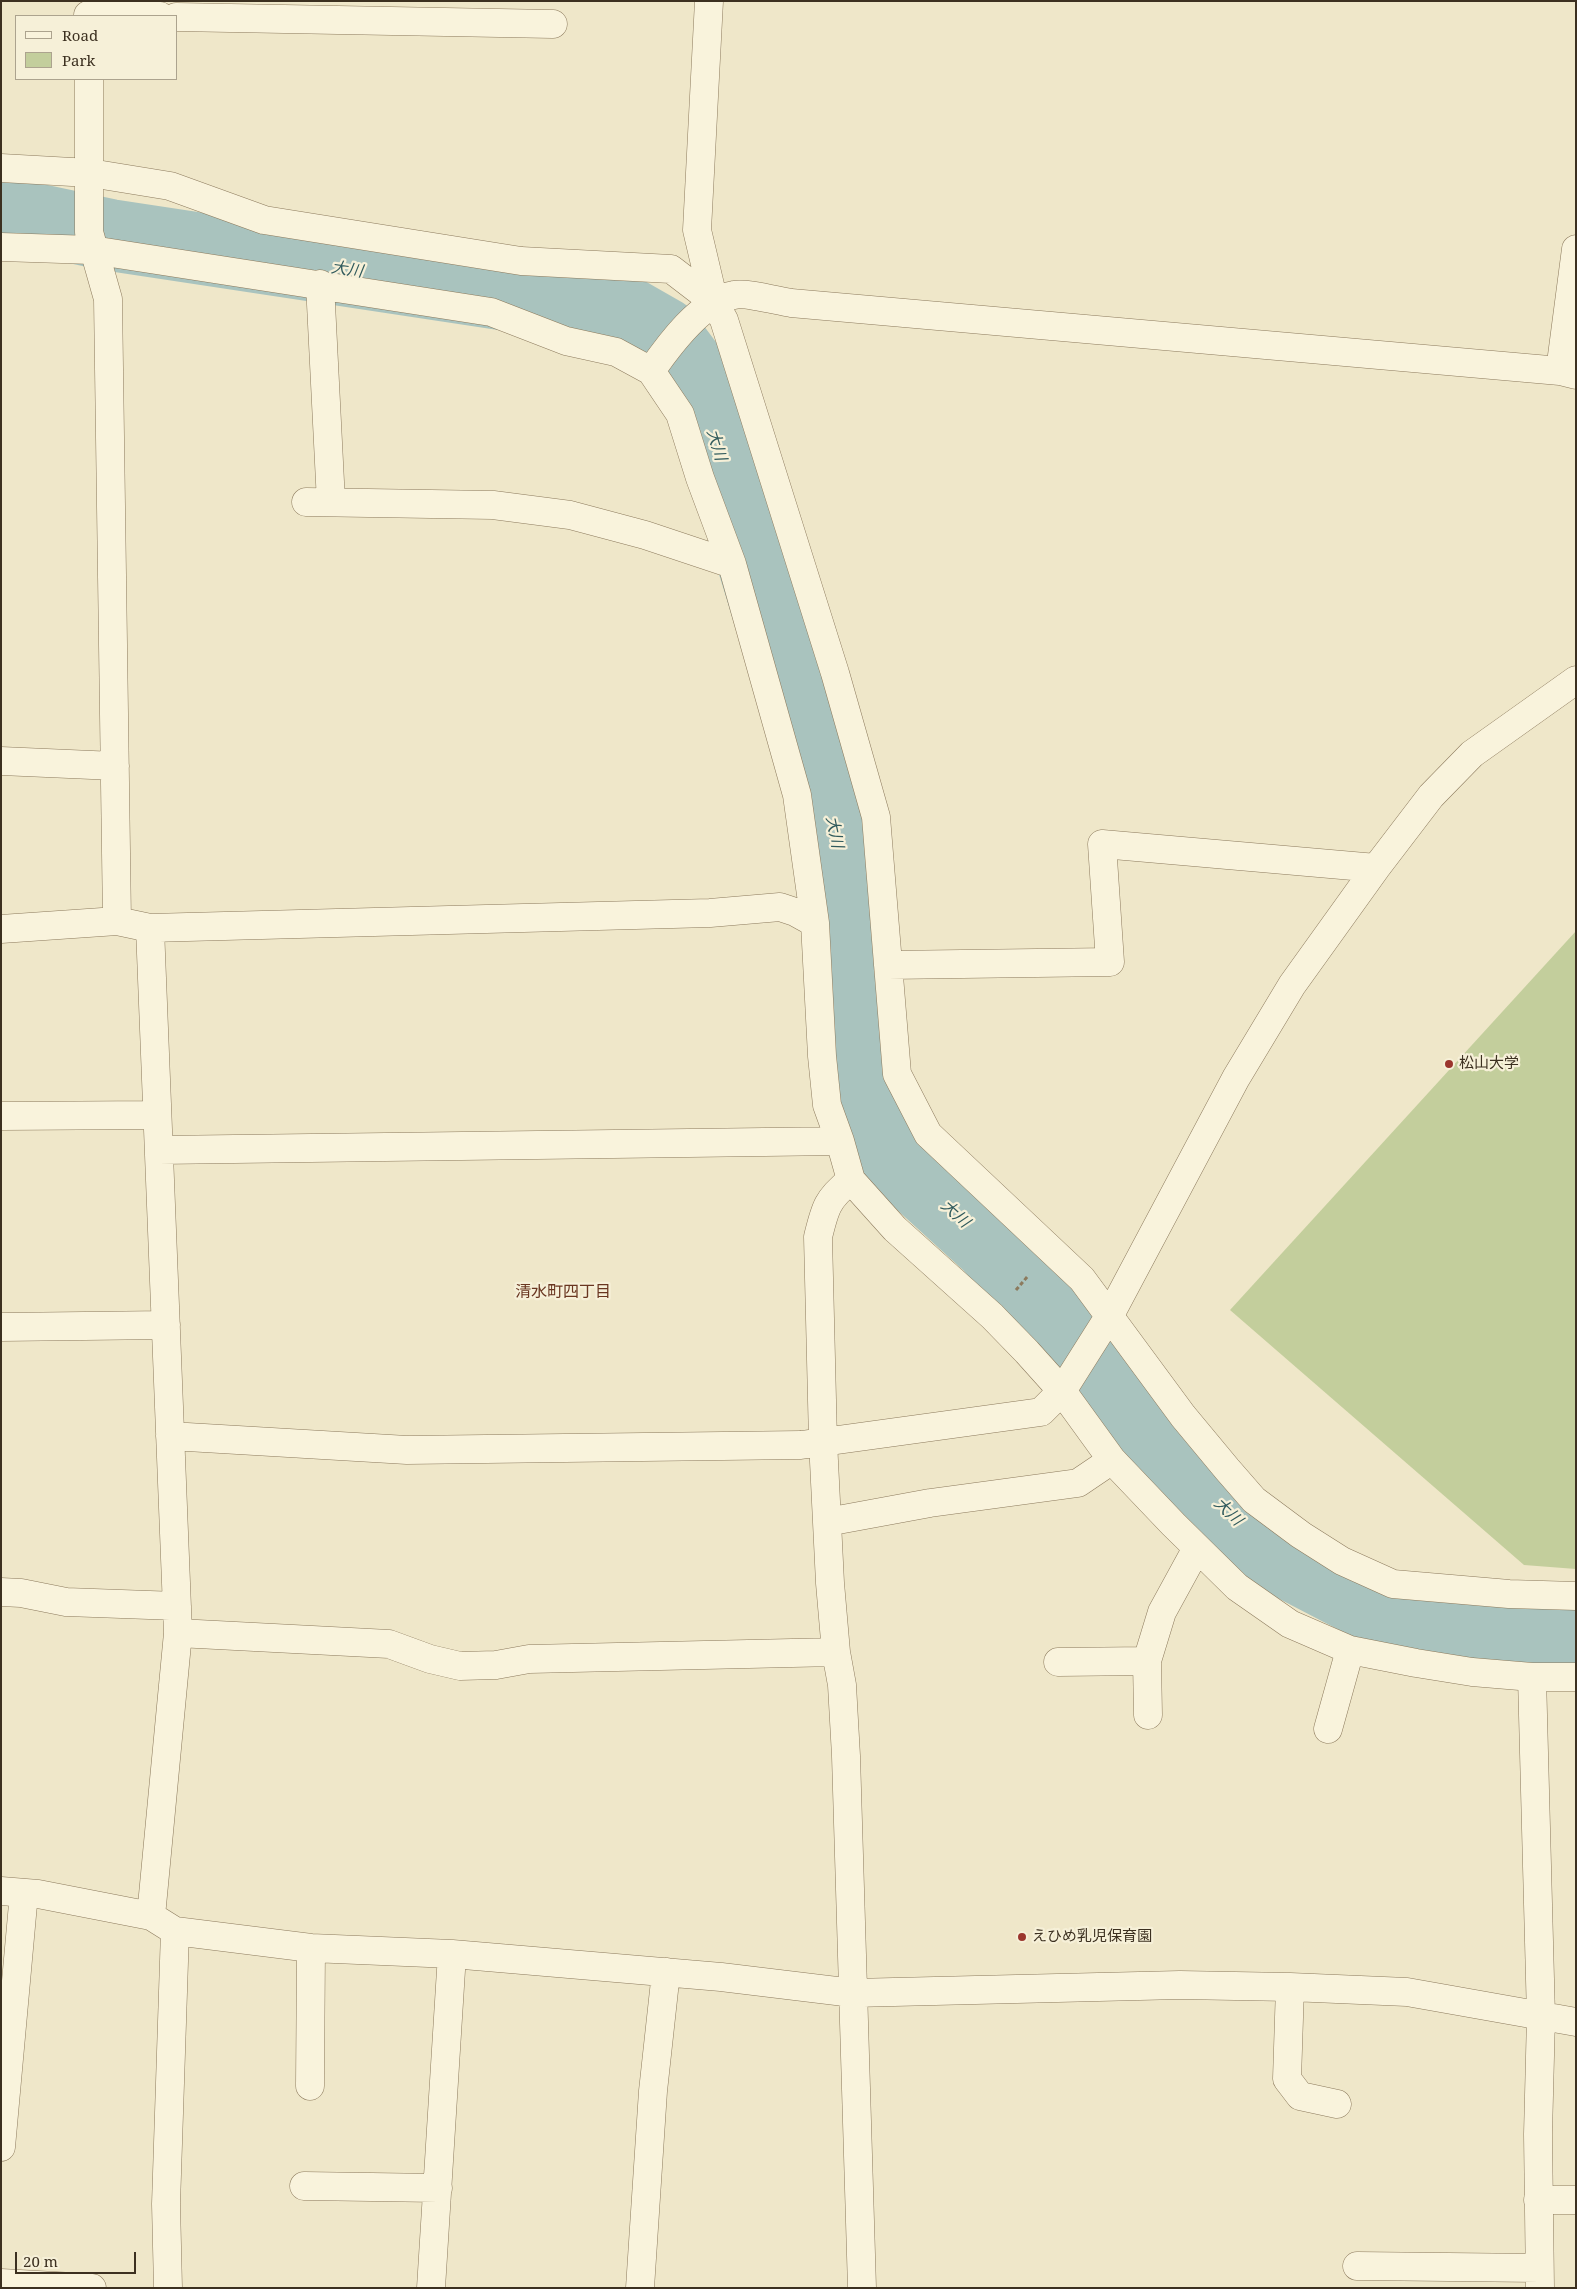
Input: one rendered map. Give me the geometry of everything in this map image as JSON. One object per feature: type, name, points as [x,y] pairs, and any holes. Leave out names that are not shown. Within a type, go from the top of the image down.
[{"type":"street","points":[[709,1],[697,230],[714,302],[724,320],[835,673],[876,816],[898,1074],[928,1134],[1082,1279],[1107,1320],[1183,1416],[1254,1500],[1301,1535],[1342,1560],[1393,1584],[1509,1594],[1576,1596]]},
{"type":"street","points":[[88,11],[146,15]]},
{"type":"street","points":[[178,17],[553,24]]},
{"type":"street","points":[[89,80],[91,241],[108,299],[117,921]]},
{"type":"street","points":[[1,168],[90,180],[170,186],[264,220],[521,260],[670,269],[714,302]]},
{"type":"street","points":[[1,247],[91,241],[320,284],[491,312],[566,341],[616,352],[655,365],[680,414],[700,478],[732,564],[797,795],[814,923],[827,1105],[851,1180],[895,1230],[1068,1382],[1112,1460],[1197,1548],[1238,1587],[1290,1624],[1350,1650],[1472,1672],[1532,1677],[1576,1677]]},
{"type":"street","points":[[655,365],[693,320],[714,302],[736,294],[791,303],[1568,373],[1576,250]]},
{"type":"street","points":[[320,284],[318,502],[493,505],[570,515],[645,534],[732,564]]},
{"type":"street","points":[[170,1436],[407,1450],[800,1445],[1041,1412],[1068,1382],[1107,1320],[1236,1078],[1292,985],[1376,868],[1431,796],[1472,754],[1576,680]]},
{"type":"street","points":[[1,760],[115,766]]},
{"type":"street","points":[[888,965],[1110,962],[1102,844],[1376,868]]},
{"type":"street","points":[[1,929],[117,921],[150,928],[700,913],[780,907],[796,912],[814,923]]},
{"type":"street","points":[[150,928],[178,1633],[151,1916]]},
{"type":"street","points":[[1,1116],[157,1115]]},
{"type":"street","points":[[159,1150],[840,1141]]},
{"type":"street","points":[[851,1180],[834,1193],[825,1211],[818,1237],[827,1522],[836,1652],[842,1685],[846,1756],[862,2288]]},
{"type":"street","points":[[1,1327],[166,1325]]},
{"type":"street","points":[[827,1522],[930,1504],[1078,1483],[1112,1460]]},
{"type":"street","points":[[1148,1715],[1147,1661],[1162,1612],[1197,1548]]},
{"type":"street","points":[[1,1592],[21,1593],[66,1602],[177,1606]]},
{"type":"street","points":[[178,1633],[389,1644],[430,1659],[460,1666],[496,1665],[529,1659],[836,1652]]},
{"type":"street","points":[[1328,1729],[1350,1650]]},
{"type":"street","points":[[1058,1662],[1147,1661]]},
{"type":"street","points":[[1357,2266],[1540,2278],[1538,2200],[1541,2017],[1532,1677]]},
{"type":"street","points":[[1,2146],[12,1892],[38,1894],[151,1916],[175,1930],[312,1948],[452,1954],[666,1972],[853,1993],[1180,1985],[1290,1987],[1407,1992],[1576,2022]]},
{"type":"street","points":[[168,2288],[166,2204],[175,1930]]},
{"type":"street","points":[[310,2086],[312,1948]]},
{"type":"street","points":[[431,2288],[452,1954]]},
{"type":"street","points":[[640,2288],[653,2091],[666,1972]]},
{"type":"street","points":[[1290,1987],[1287,2079],[1300,2096],[1337,2104]]},
{"type":"street","points":[[304,2186],[438,2188]]},
{"type":"street","points":[[1538,2200],[1576,2200]]},
{"type":"street","points":[[10,2285],[92,2288]]},
{"type":"path","points":[[1014,1292],[1034,1270]]},
{"type":"green space","points":[[1576,931],[1576,1569],[1524,1565],[1230,1310]]},
{"type":"waterway","name":"大川","points":[[1,212],[110,235],[500,294],[585,305],[630,314],[665,334],[695,374],[831,816],[846,894],[858,1095],[900,1164],[990,1246],[1136,1422],[1271,1554],[1398,1620],[1576,1633]]},
{"type":"place","name":"松山大学","points":[[1449,1064]]},
{"type":"place","name":"えひめ乳児保育園","points":[[1022,1937]]},
{"type":"district","name":"清水町四丁目","points":[[563,1292]]}]
